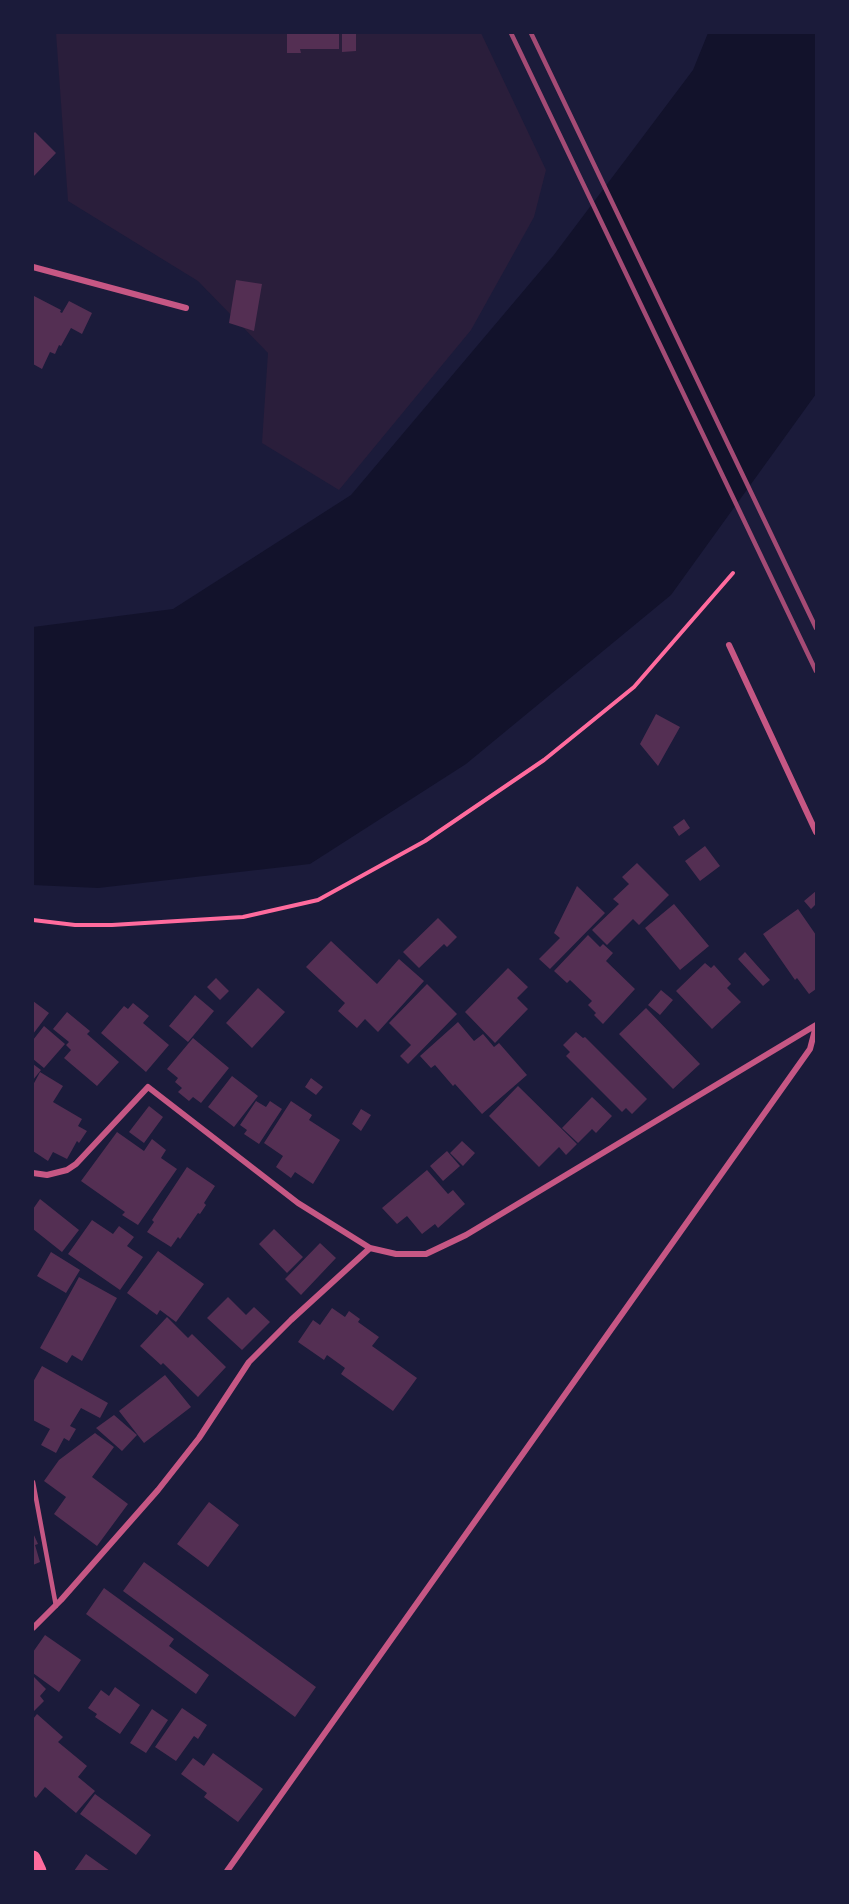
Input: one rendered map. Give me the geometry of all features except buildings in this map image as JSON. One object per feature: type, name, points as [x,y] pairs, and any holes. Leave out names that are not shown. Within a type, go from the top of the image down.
[{"type":"main road","points":[[33,1858],[39,1871]]},
{"type":"street","points":[[33,267],[186,308]]},
{"type":"street","points":[[729,645],[816,832]]},
{"type":"street","points":[[33,1173],[47,1175],[67,1170],[76,1164],[148,1087],[298,1203],[370,1248],[396,1254],[426,1254],[466,1235],[816,1026]]},
{"type":"street","points":[[227,1871],[810,1049],[816,1026]]},
{"type":"street","points":[[33,1628],[56,1606],[165,1481],[199,1438],[249,1362],[370,1248]]},
{"type":"lane","points":[[33,1482],[56,1606]]},
{"type":"path","points":[[33,920],[75,925],[112,925],[243,917],[318,900],[425,841],[544,760],[634,687],[733,573]]},
{"type":"shaded area","points":[[56,33],[481,33],[546,170],[534,217],[471,330],[339,490],[262,443],[268,353],[198,281],[68,201]]},
{"type":"shaded area","points":[[708,33],[816,33],[816,394],[671,595],[466,764],[310,864],[98,888],[33,885],[33,627],[173,609],[351,495],[553,256],[693,70]]},
{"type":"railway","points":[[511,33],[816,671]]},
{"type":"railway","points":[[531,33],[816,628]]}]
